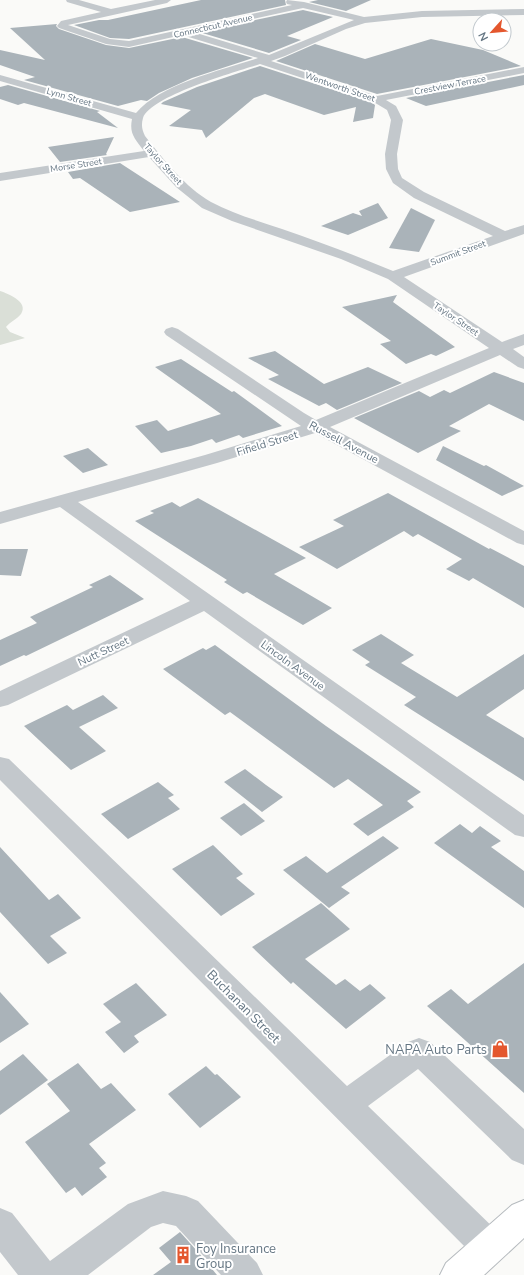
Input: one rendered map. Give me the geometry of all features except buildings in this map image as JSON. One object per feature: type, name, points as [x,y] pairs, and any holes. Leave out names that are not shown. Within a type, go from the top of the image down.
[{"type":"main road","points":[[463,1273],[489,1247],[524,1216]]},
{"type":"street","points":[[70,0],[111,12],[167,0]]},
{"type":"street","points":[[282,0],[364,20]]},
{"type":"street","name":"Connecticut Avenue","points":[[111,12],[70,21],[62,26],[109,42],[122,44],[142,42],[304,5]]},
{"type":"street","points":[[138,117],[149,105],[175,90],[310,43],[343,27],[364,20],[432,13],[524,12]]},
{"type":"street","name":"Wentworth Street","points":[[184,33],[376,99],[392,108],[397,120],[391,154],[392,169],[397,180],[419,195],[504,236]]},
{"type":"street","name":"Crestview Terrace","points":[[376,99],[524,70]]},
{"type":"street","name":"Lynn Street","points":[[0,78],[138,117]]},
{"type":"street","name":"Taylor Street","points":[[138,117],[136,122],[136,132],[152,153],[188,191],[207,205],[237,218],[346,256],[393,276],[524,364]]},
{"type":"street","name":"Morse Street","points":[[0,177],[152,153]]},
{"type":"street","name":"Summit Street","points":[[393,276],[524,229]]},
{"type":"street","name":"Russell Avenue","points":[[172,332],[289,412],[524,539]]},
{"type":"street","name":"Fifield Street","points":[[0,518],[211,459],[316,427],[524,339]]},
{"type":"street","name":"Lincoln Avenue","points":[[64,500],[77,511],[524,828]]},
{"type":"street","name":"Nutt Street","points":[[0,699],[206,602]]},
{"type":"street","name":"Buchanan Street","points":[[0,765],[489,1247]]},
{"type":"street","points":[[345,1105],[419,1051],[524,1150]]},
{"type":"street","points":[[60,1275],[140,1215],[163,1207],[186,1212],[246,1275]]},
{"type":"street","points":[[0,1224],[39,1275]]},
{"type":"shaded area","points":[[0,291],[8,294],[20,302],[23,310],[21,314],[6,327],[10,332],[25,338],[0,345]]},
{"type":"place","name":"NAPA Auto Parts","points":[[500,1049]]},
{"type":"place","name":"Foy Insurance Group","points":[[183,1255]]}]
